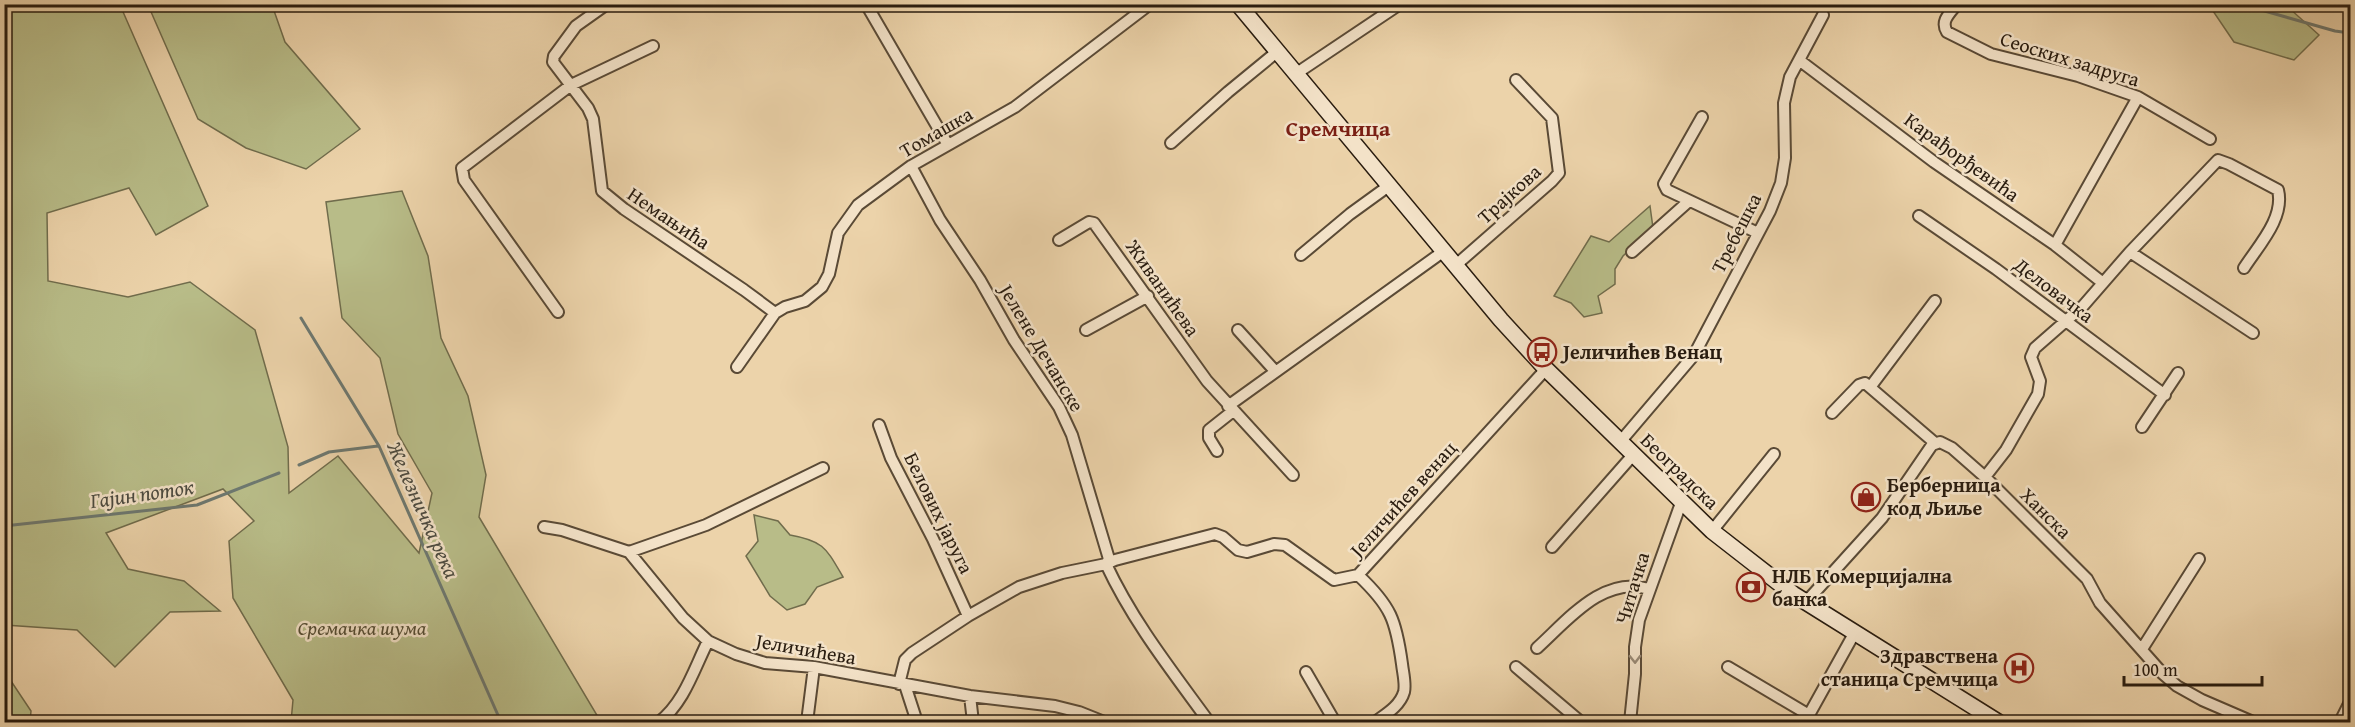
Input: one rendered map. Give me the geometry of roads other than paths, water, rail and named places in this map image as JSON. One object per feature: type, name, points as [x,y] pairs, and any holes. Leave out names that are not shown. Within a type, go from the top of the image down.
[{"type":"main road","name":"Београдска","points":[[1238,4],[1444,251],[1546,369],[1681,503],[1712,531],[1806,602],[1998,723]]},
{"type":"street","name":"Немањића","points":[[607,4],[576,26],[554,56],[554,62],[588,108],[593,119],[602,191],[607,197],[775,313]]},
{"type":"street","points":[[866,4],[948,145]]},
{"type":"street","name":"Томашка","points":[[775,313],[785,307],[805,301],[822,287],[829,274],[838,233],[851,214],[866,199],[910,166],[1015,107],[1150,4]]},
{"type":"street","points":[[1296,73],[1400,4]]},
{"type":"street","name":"Сеоских задруга","points":[[1957,4],[1944,20],[1947,32],[1991,54],[2078,76],[2138,97],[2210,139]]},
{"type":"street","name":"Требешка","points":[[1620,442],[1694,355],[1770,211],[1781,183],[1785,158],[1784,103],[1790,77],[1823,15]]},
{"type":"street","points":[[558,312],[464,180],[462,168],[571,85],[653,46]]},
{"type":"street","points":[[1171,143],[1278,51]]},
{"type":"street","name":"Карађорђевића","points":[[1799,60],[1934,162],[2055,245],[2103,283]]},
{"type":"street","name":"Трајкова","points":[[1456,265],[1552,181],[1559,172],[1552,118],[1516,80]]},
{"type":"street","points":[[2055,245],[2138,97]]},
{"type":"street","points":[[1702,117],[1664,184],[1667,190],[1758,233]]},
{"type":"street","points":[[1985,477],[2006,450],[2040,388],[2032,353],[2083,306],[2130,252],[2218,160],[2278,190],[2280,198],[2274,221],[2244,268]]},
{"type":"street","name":"Јелене Дечанске","points":[[910,166],[940,220],[986,290],[1014,340],[1059,407],[1072,435],[1086,478],[1108,559],[1106,564]]},
{"type":"street","points":[[1301,255],[1389,185]]},
{"type":"street","points":[[1632,252],[1689,201]]},
{"type":"street","name":"Деловачка","points":[[1919,216],[1996,269],[2064,322],[2165,395]]},
{"type":"street","name":"Живанићева","points":[[1059,240],[1089,222],[1094,223],[1207,381],[1293,475]]},
{"type":"street","points":[[1217,451],[1209,438],[1209,429],[1231,408],[1275,371],[1444,251]]},
{"type":"street","points":[[2130,252],[2253,333]]},
{"type":"street","points":[[1086,330],[1148,296]]},
{"type":"street","points":[[1832,413],[1861,383],[1871,386],[1935,301]]},
{"type":"street","points":[[737,368],[775,313]]},
{"type":"street","points":[[1238,330],[1275,371]]},
{"type":"street","name":"Јеличићев венац","points":[[902,685],[905,660],[912,653],[968,616],[1019,587],[1037,580],[1215,534],[1223,537],[1238,550],[1247,552],[1274,544],[1285,545],[1334,580],[1358,576],[1546,369]]},
{"type":"street","points":[[2142,427],[2178,373]]},
{"type":"street","name":"Ханска","points":[[1871,386],[1935,443],[1940,442],[1952,448],[1985,477],[2086,579],[2100,603],[2163,674],[2177,686],[2202,700],[2253,723]]},
{"type":"street","name":"Белових јаруга","points":[[879,425],[891,458],[933,539],[968,616]]},
{"type":"street","points":[[1806,602],[1882,518],[1935,443]]},
{"type":"street","points":[[1712,531],[1774,454]]},
{"type":"street","points":[[1552,547],[1634,455]]},
{"type":"street","points":[[544,527],[562,530],[629,552],[706,525],[823,468]]},
{"type":"street","name":"Читачка","points":[[1630,723],[1637,632],[1649,589],[1681,503]]},
{"type":"street","name":"Јеличићева","points":[[629,552],[682,618],[708,641],[736,654],[765,663],[814,667],[902,685],[1055,706],[1078,711],[1104,723]]},
{"type":"street","points":[[2142,649],[2199,559]]},
{"type":"street","points":[[1106,564],[1121,595],[1144,633],[1209,723]]},
{"type":"street","points":[[1358,576],[1376,592],[1394,619],[1398,631],[1404,677],[1403,693],[1399,702],[1375,723]]},
{"type":"street","points":[[1537,648],[1587,603],[1608,590],[1632,585],[1649,589]]},
{"type":"street","points":[[1728,667],[1807,719],[1856,632]]},
{"type":"street","points":[[659,723],[671,714],[680,700],[708,641]]},
{"type":"street","points":[[807,723],[814,667]]},
{"type":"street","points":[[1516,667],[1581,723]]},
{"type":"street","points":[[1306,672],[1335,723]]},
{"type":"street","points":[[902,685],[917,723]]},
{"type":"street","points":[[970,696],[973,723]]},
{"type":"street","points":[[2340,723],[2350,702]]},
{"type":"waterway","points":[[2240,4],[2335,31],[2350,33]]},
{"type":"waterway","name":"Железничка река","points":[[301,318],[379,446],[501,722]]},
{"type":"waterway","name":"Гајин поток","points":[[299,465],[329,452],[378,446]]},
{"type":"waterway","name":"Гајин поток","points":[[4,526],[197,505],[279,473]]},
{"type":"place","name":"Јеличићев Венац","points":[[1542,352]]},
{"type":"place","name":"Берберница код Љиље","points":[[1866,497]]},
{"type":"place","name":"НЛБ Комерцијална банка","points":[[1751,587]]},
{"type":"place","name":"Здравствена станица Сремчица","points":[[2019,668]]},
{"type":"district","name":"Сремчица","points":[[1338,128]]},
{"type":"park label","name":"Сремачка шума","points":[[362,628]]}]
